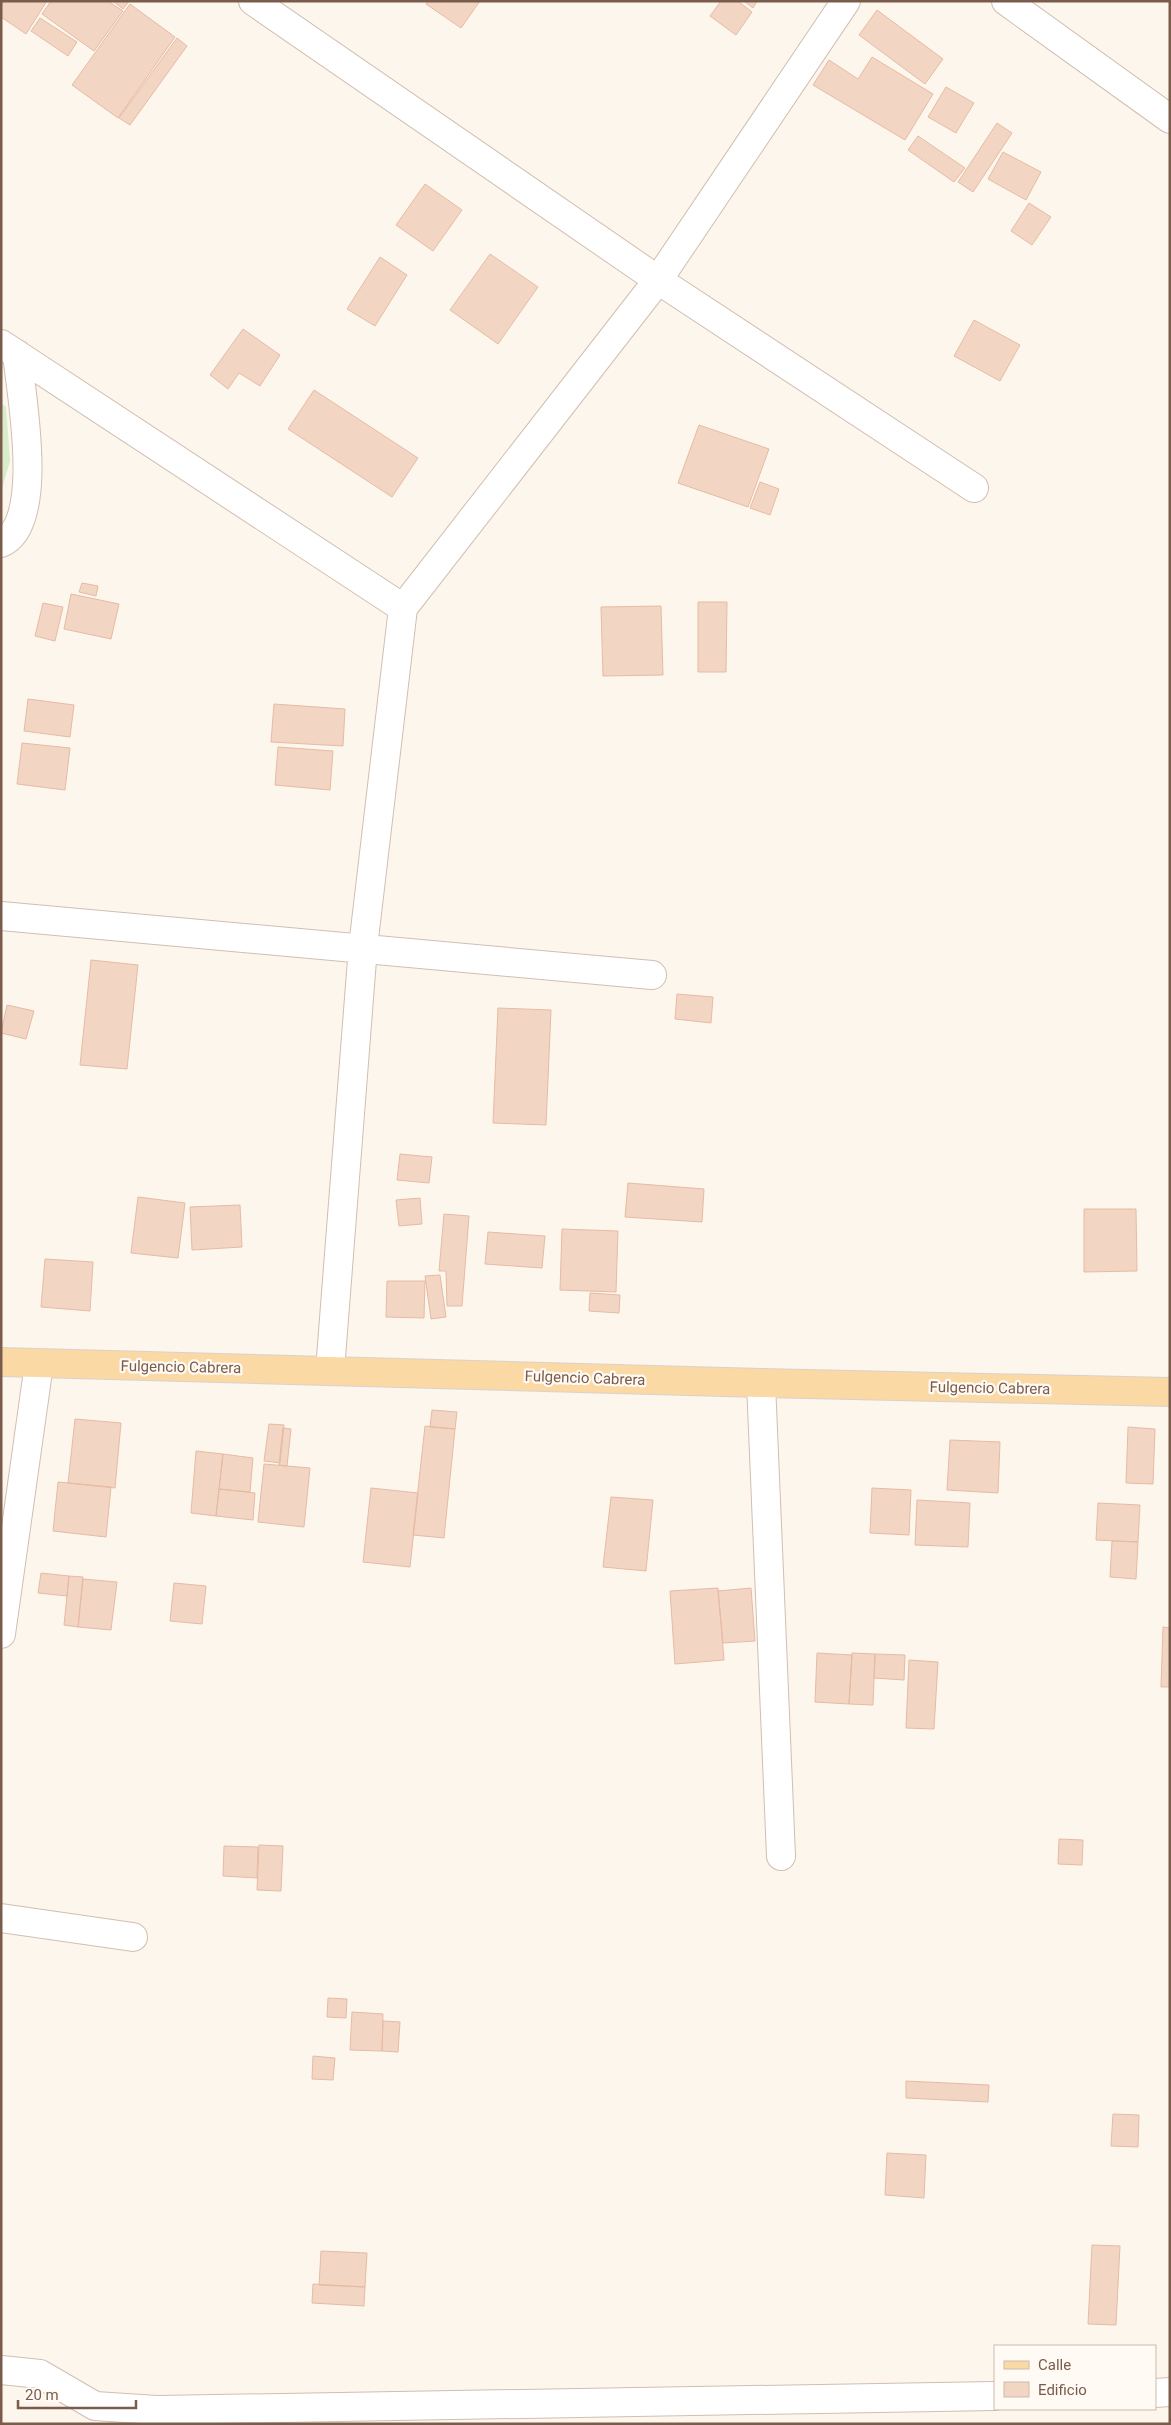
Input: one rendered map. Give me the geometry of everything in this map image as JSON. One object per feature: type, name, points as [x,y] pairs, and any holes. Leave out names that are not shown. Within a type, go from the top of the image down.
[{"type":"main road","name":"Fulgencio Cabrera","points":[[1,1362],[1170,1392]]},
{"type":"street","points":[[253,1],[658,280],[974,488]]},
{"type":"street","points":[[330,1370],[363,947],[403,608],[658,280],[846,1]]},
{"type":"street","points":[[1006,1],[1170,119]]},
{"type":"street","points":[[9,349],[403,608]]},
{"type":"street","points":[[1,543],[13,535],[21,518],[27,490],[28,454],[9,349]]},
{"type":"street","points":[[1,916],[363,947],[652,975]]},
{"type":"street","points":[[1,1634],[39,1364]]},
{"type":"street","points":[[761,1383],[780,1856]]},
{"type":"street","points":[[1,1918],[133,1937]]},
{"type":"street","points":[[1,2370],[40,2374],[95,2406],[158,2410],[994,2396]]},
{"type":"street","points":[[1156,2393],[1170,2392]]},
{"type":"green space","points":[[1,403],[6,407],[10,461],[1,492]]},
{"type":"building","points":[[4,1],[47,1],[26,34],[1,17],[1,6]]},
{"type":"building","points":[[51,1],[108,1],[123,11],[94,51],[42,14]]},
{"type":"building","points":[[113,1],[129,1],[123,9]]},
{"type":"building","points":[[428,1],[480,1],[461,28],[426,4]]},
{"type":"building","points":[[721,1],[738,1],[752,12],[736,35],[710,16]]},
{"type":"building","points":[[744,1],[757,1],[753,8]]},
{"type":"building","points":[[130,4],[175,37],[118,118],[72,85]]},
{"type":"building","points":[[877,10],[943,59],[925,84],[859,35]]},
{"type":"building","points":[[40,18],[77,42],[68,56],[31,31]]},
{"type":"building","points":[[177,38],[187,46],[130,125],[119,118]]},
{"type":"building","points":[[872,57],[933,94],[905,140],[813,85],[829,60],[858,79]]},
{"type":"building","points":[[946,87],[974,103],[956,133],[928,117]]},
{"type":"building","points":[[997,123],[1012,133],[973,192],[958,182]]},
{"type":"building","points":[[918,136],[965,168],[954,182],[908,150]]},
{"type":"building","points":[[1003,152],[1041,172],[1026,200],[988,179]]},
{"type":"building","points":[[425,184],[462,210],[433,251],[396,225]]},
{"type":"building","points":[[1029,203],[1051,217],[1032,245],[1011,231]]},
{"type":"building","points":[[490,254],[538,287],[498,344],[450,310]]},
{"type":"building","points":[[380,257],[407,275],[375,326],[347,309]]},
{"type":"building","points":[[974,320],[1020,345],[1000,381],[954,356]]},
{"type":"building","points":[[243,329],[280,355],[260,386],[239,373],[228,389],[210,375]]},
{"type":"building","points":[[314,390],[418,458],[392,497],[288,429]]},
{"type":"building","points":[[699,425],[769,449],[748,507],[678,483]]},
{"type":"building","points":[[760,482],[779,489],[770,515],[750,508]]},
{"type":"building","points":[[82,583],[98,586],[96,596],[79,592]]},
{"type":"building","points":[[71,594],[119,604],[111,639],[64,629]]},
{"type":"building","points":[[698,602],[727,602],[726,672],[698,672]]},
{"type":"building","points":[[43,603],[63,607],[55,641],[35,636]]},
{"type":"building","points":[[661,606],[663,675],[603,676],[601,607]]},
{"type":"building","points":[[28,699],[74,705],[70,737],[24,731]]},
{"type":"building","points":[[274,704],[345,709],[343,746],[271,742]]},
{"type":"building","points":[[22,743],[70,748],[65,790],[17,784]]},
{"type":"building","points":[[278,747],[333,751],[330,790],[275,785]]},
{"type":"building","points":[[91,960],[138,965],[127,1069],[80,1065]]},
{"type":"building","points":[[677,994],[713,997],[711,1023],[675,1019]]},
{"type":"building","points":[[7,1005],[34,1011],[26,1039],[1,1033]]},
{"type":"building","points":[[498,1008],[551,1010],[546,1125],[493,1123]]},
{"type":"building","points":[[400,1154],[432,1157],[429,1183],[397,1180]]},
{"type":"building","points":[[628,1183],[704,1189],[702,1222],[625,1217]]},
{"type":"building","points":[[138,1197],[185,1203],[178,1258],[131,1253]]},
{"type":"building","points":[[420,1198],[422,1224],[399,1226],[396,1200]]},
{"type":"building","points":[[240,1205],[242,1247],[192,1250],[190,1207]]},
{"type":"building","points":[[1084,1209],[1136,1209],[1137,1271],[1084,1272]]},
{"type":"building","points":[[444,1214],[469,1216],[462,1306],[447,1306],[446,1271],[439,1271]]},
{"type":"building","points":[[562,1229],[618,1231],[616,1292],[560,1290]]},
{"type":"building","points":[[488,1232],[545,1236],[542,1268],[485,1264]]},
{"type":"building","points":[[45,1259],[93,1262],[90,1311],[41,1307]]},
{"type":"building","points":[[440,1275],[446,1317],[431,1319],[425,1276]]},
{"type":"building","points":[[387,1281],[425,1281],[424,1318],[386,1317]]},
{"type":"building","points":[[590,1293],[620,1295],[619,1313],[589,1311]]},
{"type":"building","points":[[432,1410],[457,1412],[455,1429],[430,1427]]},
{"type":"building","points":[[75,1419],[121,1423],[115,1488],[68,1483]]},
{"type":"building","points":[[269,1424],[284,1425],[280,1463],[264,1461]]},
{"type":"building","points":[[425,1426],[455,1429],[444,1538],[413,1535]]},
{"type":"building","points":[[1128,1427],[1155,1429],[1153,1484],[1126,1483]]},
{"type":"building","points":[[283,1428],[291,1429],[287,1466],[279,1465]]},
{"type":"building","points":[[950,1440],[1000,1442],[998,1493],[947,1490]]},
{"type":"building","points":[[196,1451],[223,1454],[216,1516],[191,1513]]},
{"type":"building","points":[[223,1454],[253,1458],[250,1492],[219,1489]]},
{"type":"building","points":[[264,1464],[310,1468],[304,1527],[258,1522]]},
{"type":"building","points":[[58,1482],[111,1487],[106,1537],[53,1531]]},
{"type":"building","points":[[371,1488],[418,1493],[410,1567],[363,1562]]},
{"type":"building","points":[[872,1488],[911,1490],[909,1535],[870,1533]]},
{"type":"building","points":[[219,1489],[255,1493],[253,1520],[216,1516]]},
{"type":"building","points":[[611,1497],[653,1500],[646,1571],[603,1567]]},
{"type":"building","points":[[917,1500],[970,1503],[968,1547],[915,1545]]},
{"type":"building","points":[[1098,1503],[1140,1505],[1138,1542],[1096,1540]]},
{"type":"building","points":[[1112,1541],[1138,1542],[1136,1579],[1110,1577]]},
{"type":"building","points":[[41,1573],[69,1576],[67,1596],[38,1593]]},
{"type":"building","points":[[69,1576],[83,1577],[78,1627],[64,1625]]},
{"type":"building","points":[[83,1579],[117,1582],[111,1630],[78,1627]]},
{"type":"building","points":[[174,1583],[206,1586],[202,1624],[170,1621]]},
{"type":"building","points":[[718,1588],[724,1660],[675,1664],[670,1591]]},
{"type":"building","points":[[751,1588],[755,1641],[723,1643],[718,1591]]},
{"type":"building","points":[[1163,1627],[1170,1628],[1170,1687],[1161,1687]]},
{"type":"building","points":[[817,1653],[852,1655],[849,1704],[815,1702]]},
{"type":"building","points":[[852,1653],[875,1654],[873,1705],[849,1704]]},
{"type":"building","points":[[875,1654],[905,1655],[904,1680],[874,1678]]},
{"type":"building","points":[[909,1660],[938,1662],[934,1729],[906,1728]]},
{"type":"building","points":[[1059,1839],[1083,1840],[1082,1865],[1058,1864]]},
{"type":"building","points":[[259,1845],[283,1846],[281,1891],[257,1890]]},
{"type":"building","points":[[224,1846],[258,1847],[257,1878],[223,1876]]},
{"type":"building","points":[[328,1998],[347,1999],[346,2018],[327,2017]]},
{"type":"building","points":[[352,2012],[383,2014],[382,2051],[350,2050]]},
{"type":"building","points":[[383,2021],[400,2022],[398,2052],[382,2051]]},
{"type":"building","points":[[313,2056],[335,2058],[333,2080],[312,2079]]},
{"type":"building","points":[[906,2081],[989,2085],[988,2102],[906,2098]]},
{"type":"building","points":[[1113,2114],[1139,2115],[1138,2147],[1111,2146]]},
{"type":"building","points":[[887,2153],[926,2155],[924,2198],[885,2195]]},
{"type":"building","points":[[1092,2245],[1120,2246],[1116,2325],[1088,2324]]},
{"type":"building","points":[[321,2251],[367,2253],[365,2287],[319,2285]]},
{"type":"building","points":[[313,2284],[365,2287],[364,2306],[312,2303]]}]
